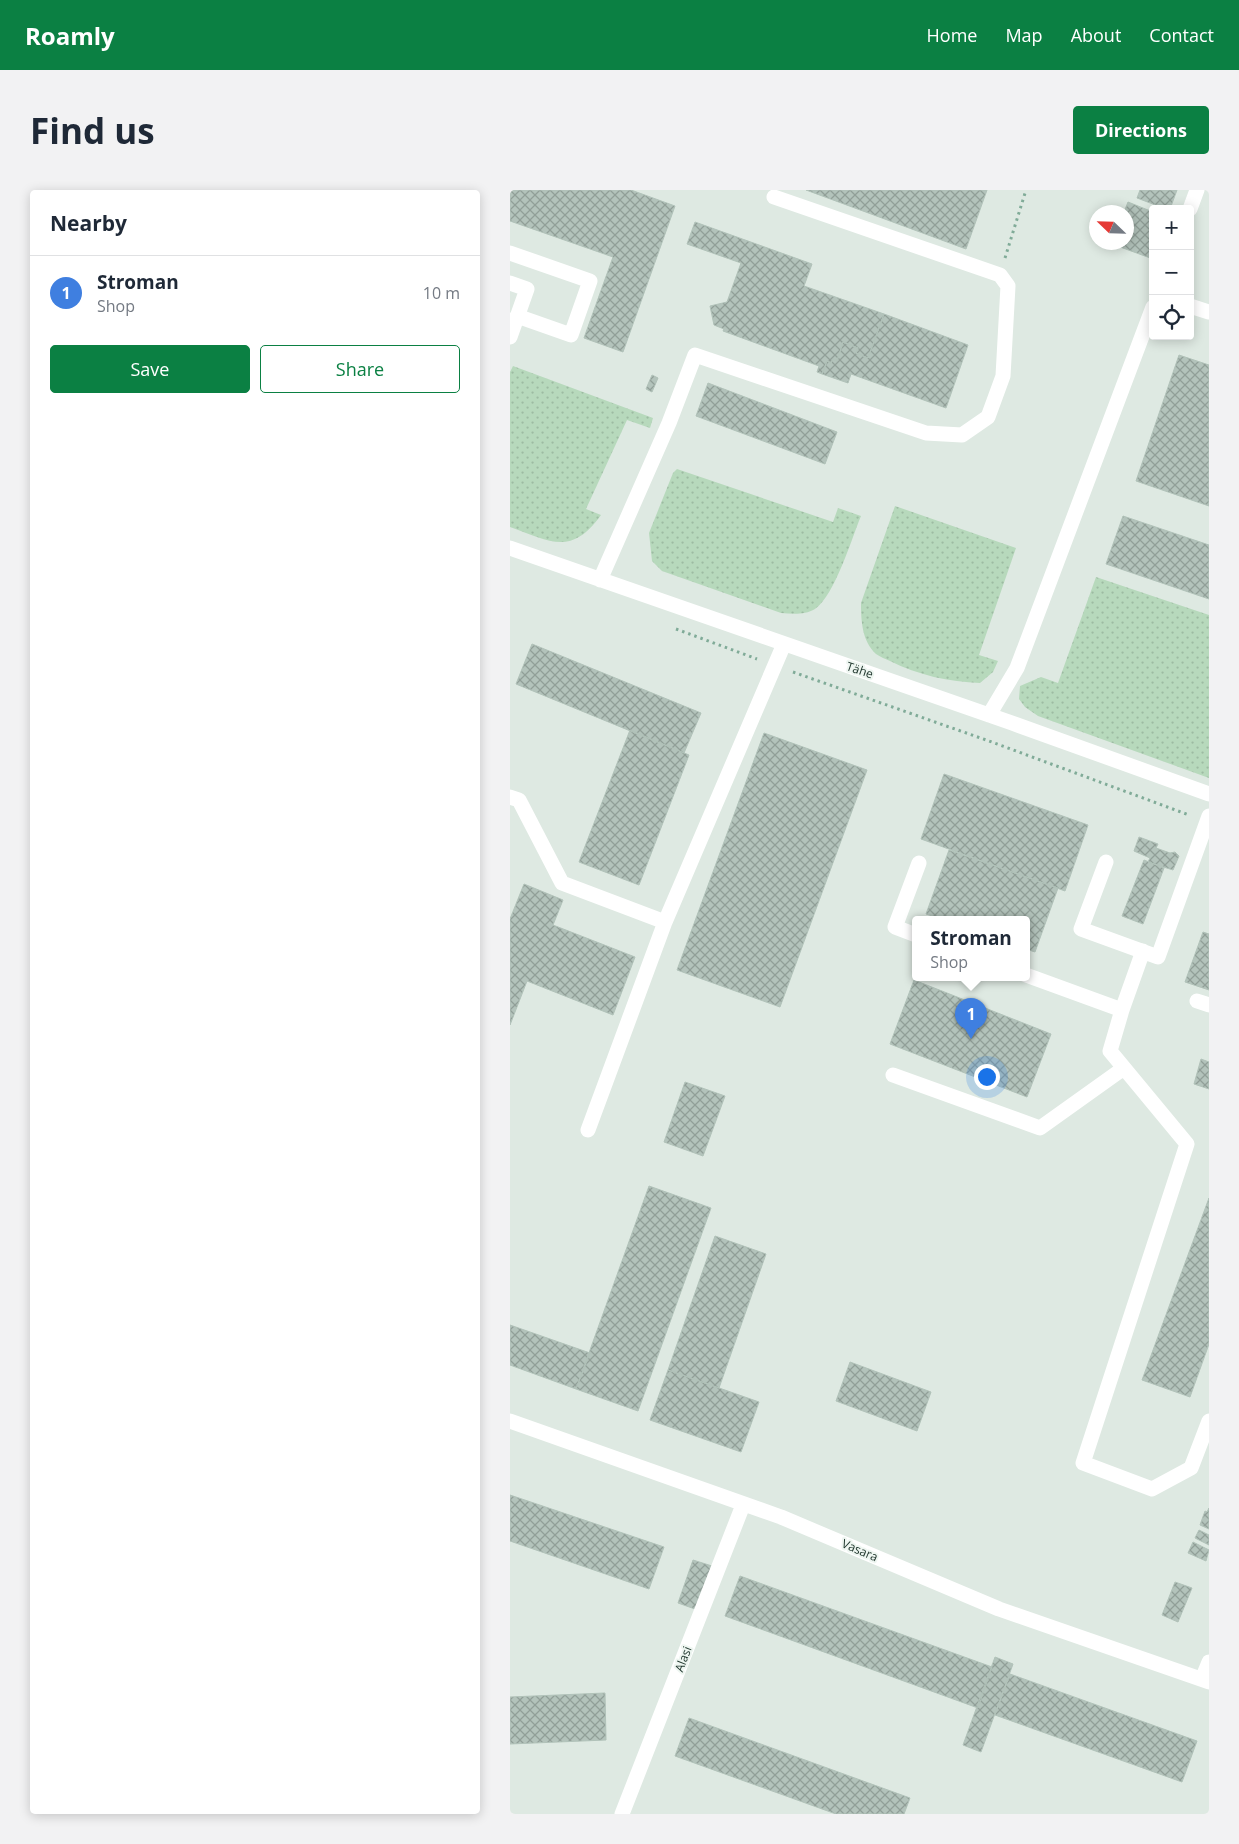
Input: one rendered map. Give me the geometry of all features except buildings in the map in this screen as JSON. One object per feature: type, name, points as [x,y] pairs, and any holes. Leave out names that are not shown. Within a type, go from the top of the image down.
[{"type":"street","points":[[1191,205],[1197,190]]},
{"type":"street","points":[[600,580],[669,423],[695,355],[926,434],[962,435],[988,417],[1003,376],[1008,286],[1000,275],[774,197]]},
{"type":"street","points":[[510,253],[590,281],[571,335],[517,316]]},
{"type":"street","points":[[510,283],[527,289],[510,337]]},
{"type":"street","points":[[1194,307],[1209,312]]},
{"type":"street","points":[[989,715],[1017,668],[1149,318]]},
{"type":"street","name":"Tähe","points":[[510,548],[1209,794]]},
{"type":"street","points":[[588,1130],[665,922],[784,644]]},
{"type":"street","points":[[510,797],[518,800],[562,883],[665,922]]},
{"type":"street","points":[[1106,862],[1081,929],[1158,957],[1208,819]]},
{"type":"street","points":[[912,933],[895,927],[919,863]]},
{"type":"street","points":[[1143,951],[1110,1051],[1187,1144],[1082,1464],[1152,1489],[1191,1468],[1209,1421]]},
{"type":"street","points":[[1030,976],[1122,1010]]},
{"type":"street","points":[[893,1075],[1040,1128],[1124,1068]]},
{"type":"street","name":"Vasara","points":[[510,1421],[781,1517],[999,1609],[1206,1680]]},
{"type":"street","name":"Alasi","points":[[622,1814],[743,1504]]},
{"type":"street","points":[[1206,1680],[1209,1662]]},
{"type":"path","points":[[1000,275],[1026,190]]},
{"type":"path","points":[[674,628],[775,666],[1208,819]]},
{"type":"green space","points":[[513,366],[653,418],[650,428],[627,420],[586,509],[601,515],[580,537],[570,541],[548,540],[510,527],[510,372]]},
{"type":"green space","points":[[677,469],[833,522],[838,508],[861,516],[836,580],[822,602],[815,609],[807,612],[781,613],[662,571],[652,561],[649,533],[673,473]]},
{"type":"green space","points":[[895,506],[1016,548],[979,655],[998,661],[993,672],[980,683],[945,679],[901,666],[878,655],[871,649],[865,637],[861,603]]},
{"type":"green space","points":[[1096,577],[1209,615],[1209,778],[1038,716],[1025,707],[1019,699],[1020,686],[1041,677],[1058,683]]},
{"type":"place","name":"Stroman","points":[[971,1039]]}]
